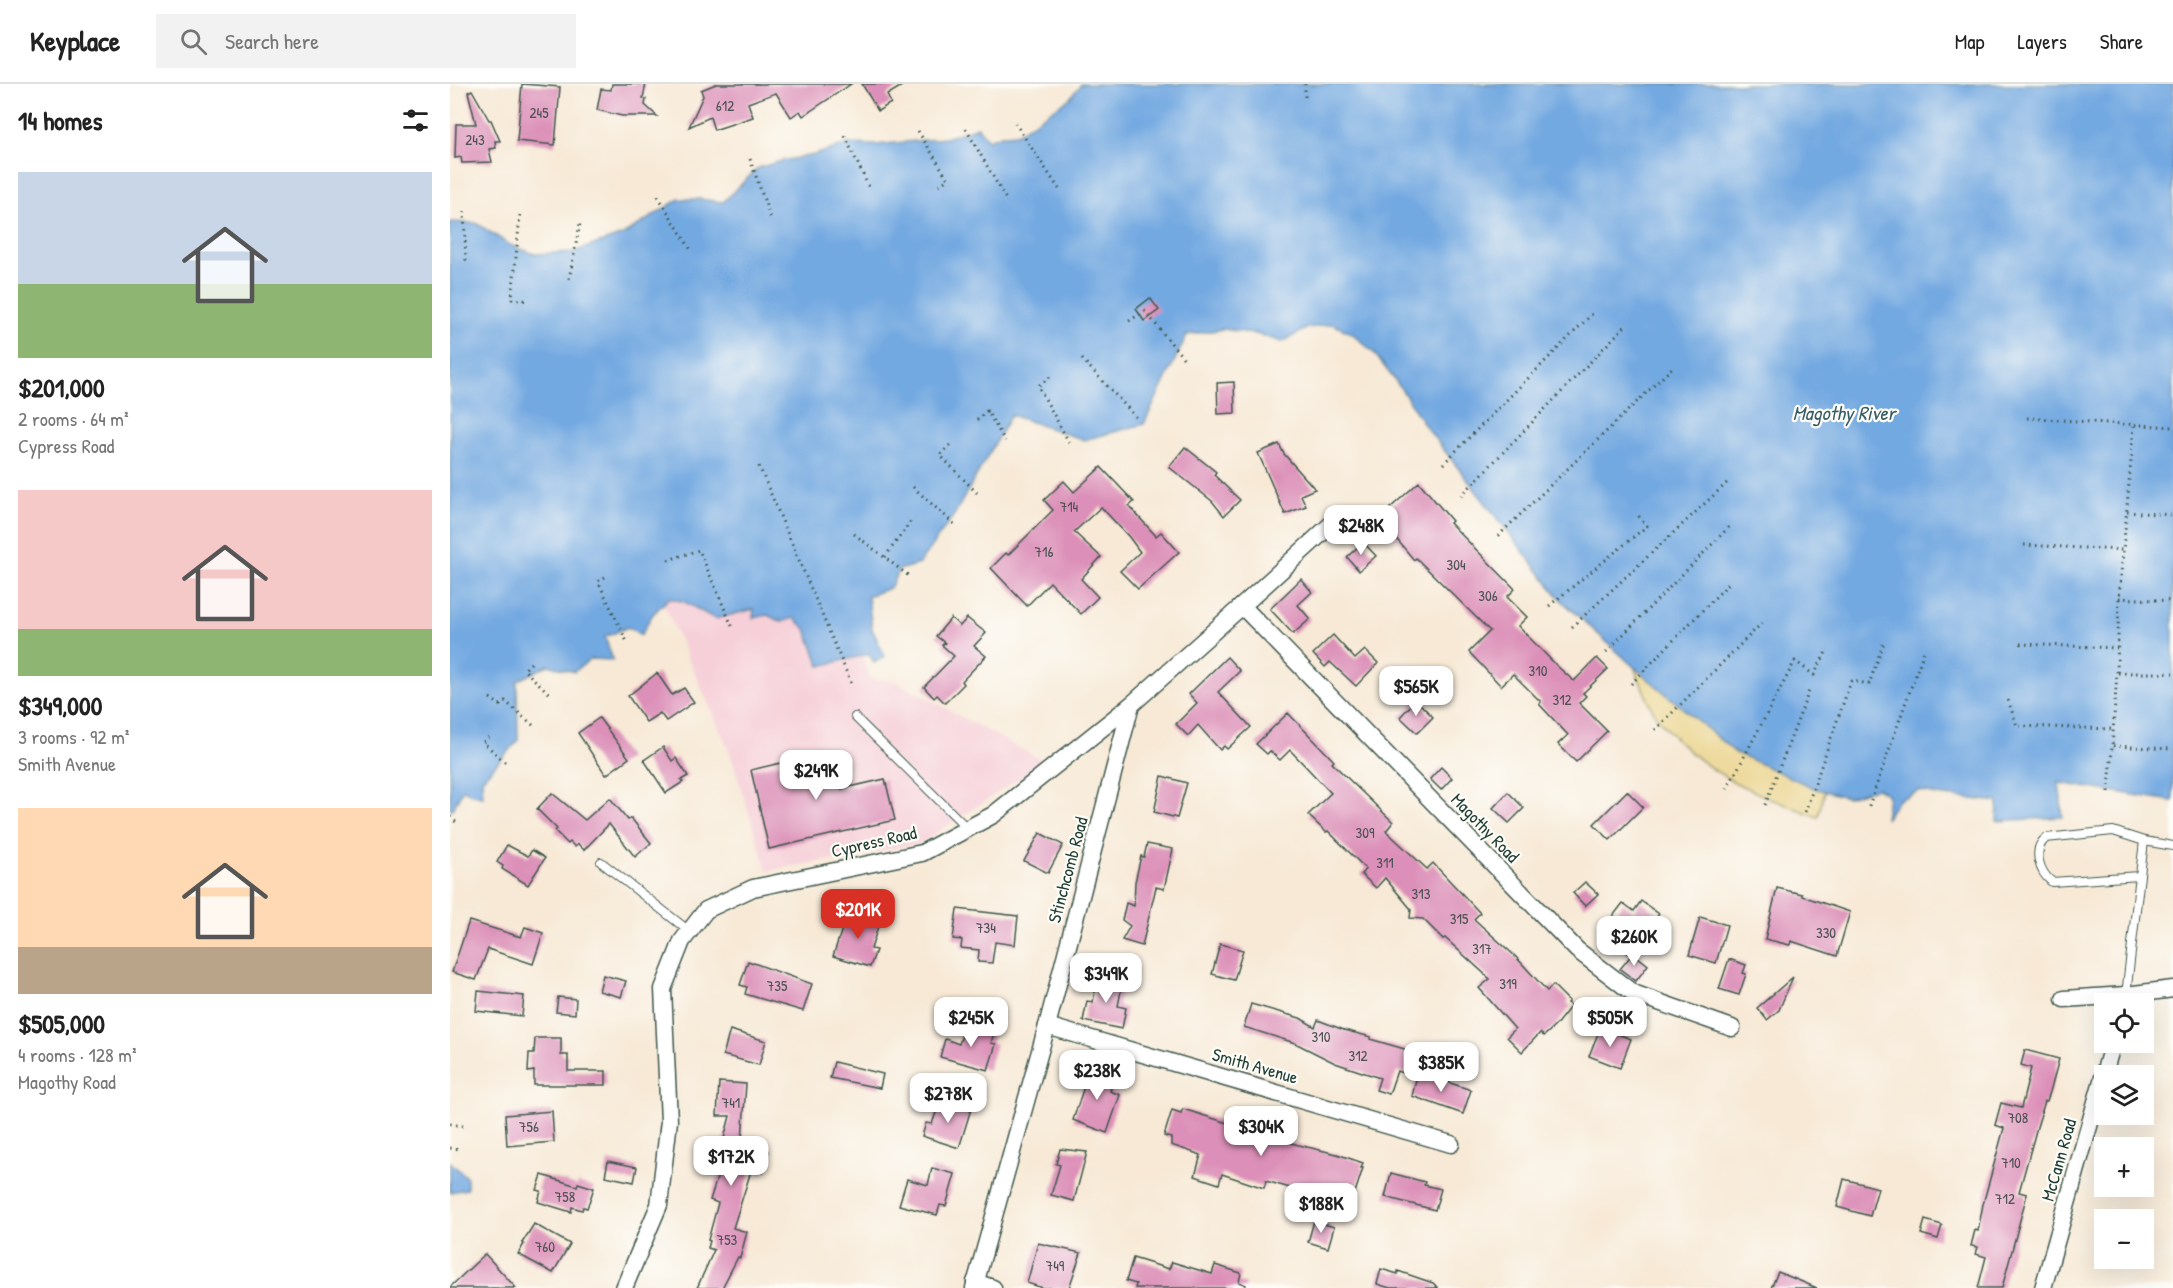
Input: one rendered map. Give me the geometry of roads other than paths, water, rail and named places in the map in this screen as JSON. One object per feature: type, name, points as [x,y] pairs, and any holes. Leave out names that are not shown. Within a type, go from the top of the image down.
[{"type":"street","name":"Cypress Road","points":[[624,1288],[659,1205],[669,1121],[663,989],[682,941],[706,910],[753,888],[922,853],[993,815],[1131,705],[1336,520]]},
{"type":"street","name":"Magothy Road","points":[[1242,606],[1577,950],[1633,993],[1732,1028]]},
{"type":"street","name":"Stinchcomb Road","points":[[974,1285],[1047,1026],[1131,705]]},
{"type":"street","points":[[2154,993],[2173,989]]},
{"type":"street","points":[[2064,999],[2094,999]]},
{"type":"street","name":"Smith Avenue","points":[[1047,1026],[1452,1144]]},
{"type":"street","name":"McCann Road","points":[[2043,1288],[2109,1053]]},
{"type":"street","points":[[974,1285],[993,1288]]},
{"type":"lane","points":[[855,717],[968,828]]},
{"type":"lane","points":[[2139,876],[2052,882],[2045,876],[2037,851],[2039,843],[2046,838],[2113,831],[2144,842],[2173,846]]},
{"type":"lane","points":[[2126,993],[2144,842]]},
{"type":"lane","points":[[602,862],[689,931]]},
{"type":"water","name":"Magothy River","points":[[1081,84],[2173,84],[2173,801],[2059,783],[2063,817],[1997,821],[1998,802],[1919,791],[1898,800],[1885,819],[1888,795],[1877,788],[1847,797],[1816,789],[1736,753],[1634,667],[1562,601],[1426,427],[1374,353],[1353,334],[1333,324],[1308,328],[1282,342],[1256,334],[1223,329],[1187,335],[1144,424],[1084,440],[1011,415],[954,515],[919,564],[899,570],[890,588],[868,596],[872,629],[885,656],[874,663],[869,654],[820,666],[806,629],[794,618],[782,622],[767,615],[753,618],[754,609],[715,619],[685,602],[669,598],[653,614],[641,635],[628,627],[605,637],[613,660],[591,659],[574,672],[548,665],[517,681],[518,741],[482,779],[483,796],[463,789],[453,809],[450,809],[450,222],[476,223],[510,245],[535,254],[573,252],[623,235],[679,199],[723,202],[758,168],[781,161],[814,155],[848,144],[875,145],[945,138],[978,127],[988,140],[1001,135],[1016,134],[1070,98]]},
{"type":"water","points":[[450,1162],[467,1177],[467,1189],[450,1192]]}]
